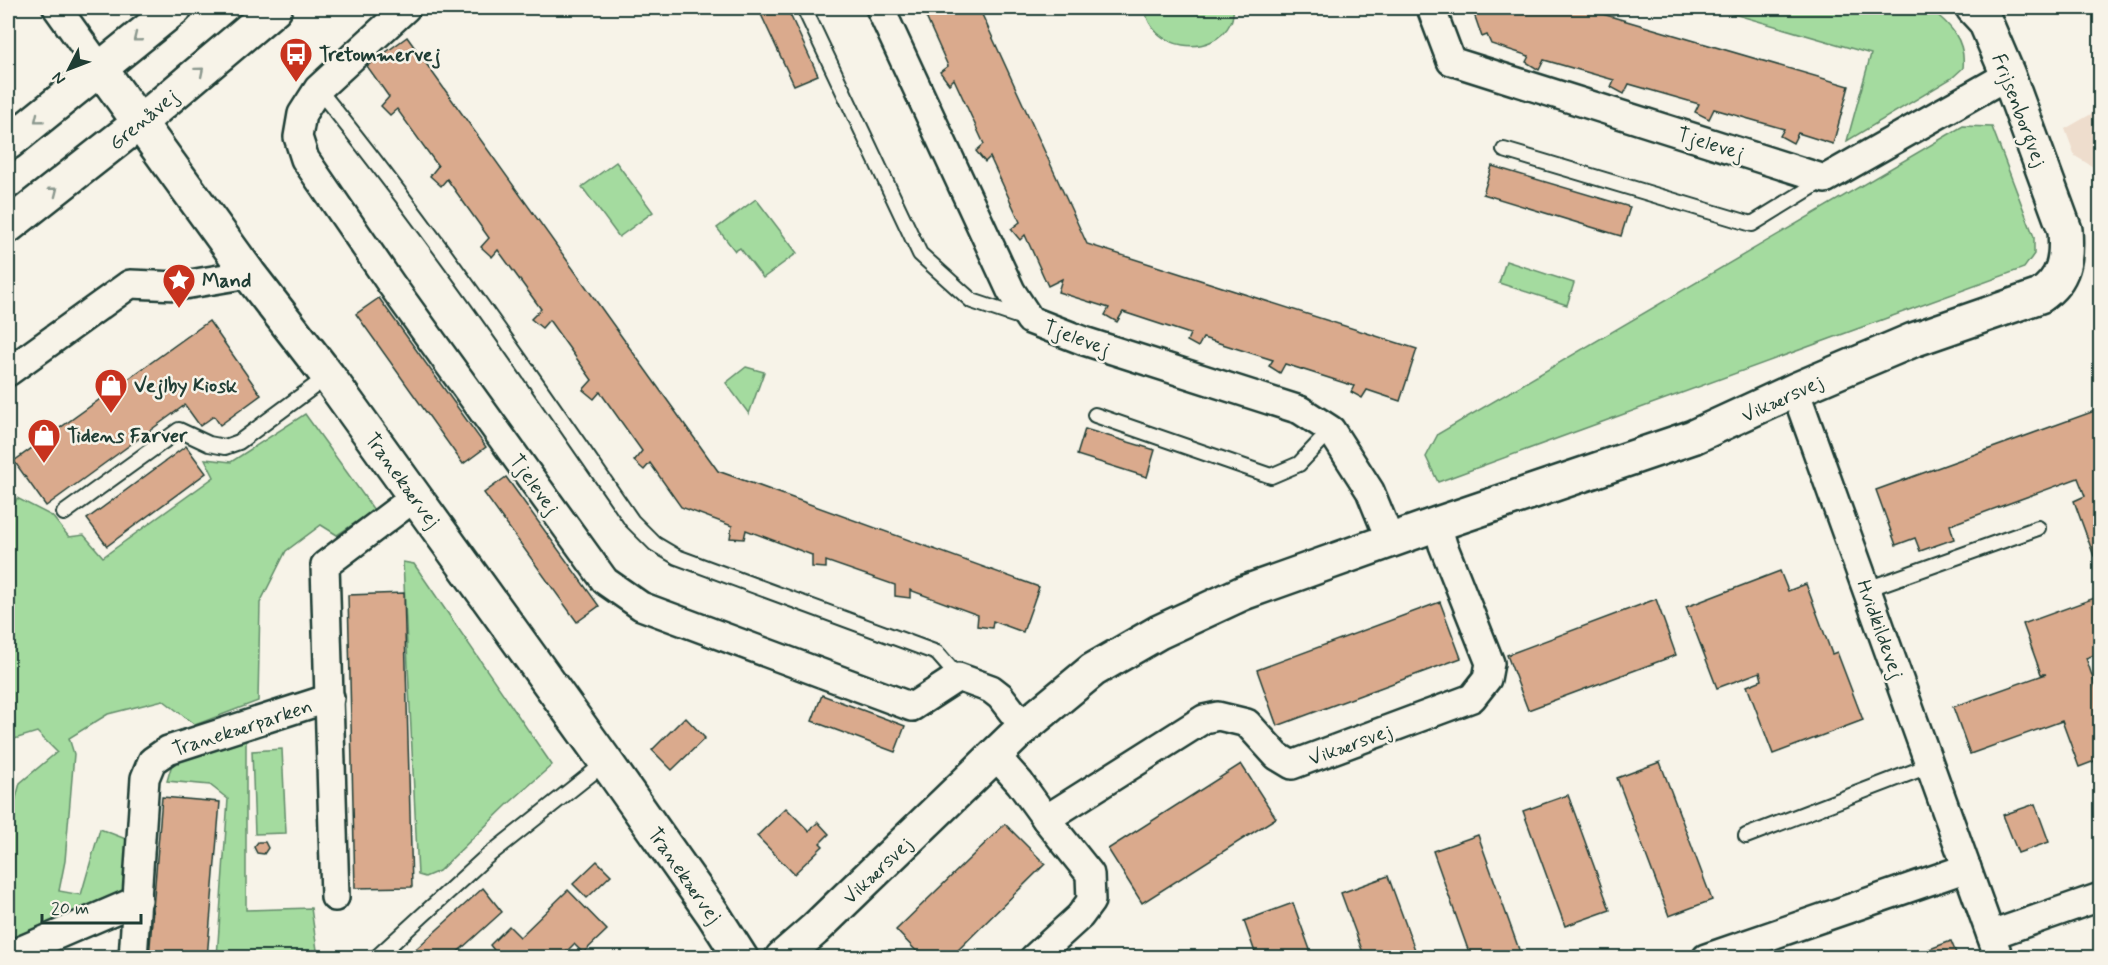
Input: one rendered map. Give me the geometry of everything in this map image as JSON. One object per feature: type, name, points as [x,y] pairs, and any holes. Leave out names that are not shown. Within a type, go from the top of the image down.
[{"type":"street","name":"Tranekærvej","points":[[57,8],[249,274],[328,376],[606,762],[741,957]]},
{"type":"street","points":[[8,143],[175,8]]},
{"type":"street","name":"Grenåvej","points":[[8,226],[139,123],[275,8]]},
{"type":"street","name":"Tjelevej","points":[[406,8],[318,88],[302,114],[298,137],[304,159],[605,581],[641,606],[912,707],[958,677]]},
{"type":"street","name":"Tjelevej","points":[[880,8],[1011,291],[1030,320],[1084,341],[1300,410],[1331,430],[1370,491],[1390,540]]},
{"type":"street","name":"Tjelevej","points":[[1431,8],[1450,61],[1825,179]]},
{"type":"street","name":"Frijsenborgvej","points":[[1973,8],[1985,21],[2008,75],[2061,216]]},
{"type":"street","points":[[1825,179],[2008,75]]},
{"type":"street","name":"Vikærsvej","points":[[782,957],[838,908],[1024,727],[1093,670],[1159,632],[1243,593],[1390,540],[1693,437],[1914,340],[2040,296],[2048,291],[2058,279],[2065,262],[2065,230],[2061,216]]},
{"type":"street","points":[[8,372],[130,284],[178,286],[249,274]]},
{"type":"street","name":"Hvidkildevej","points":[[1796,390],[1995,946]]},
{"type":"street","name":"Tranekærparken","points":[[335,897],[325,565],[415,497]]},
{"type":"street","name":"Vikærsvej","points":[[1046,819],[1204,719],[1218,716],[1247,723],[1277,756],[1292,765],[1472,698],[1487,680],[1490,663],[1443,545],[1437,524]]},
{"type":"street","points":[[958,677],[991,689],[1000,696],[1024,727]]},
{"type":"street","name":"Tranekærparken","points":[[133,957],[145,778],[152,761],[168,750],[330,698]]},
{"type":"street","points":[[995,754],[1089,874],[1091,901],[1080,916],[1034,957]]},
{"type":"street","points":[[1706,957],[1967,868]]},
{"type":"street","points":[[1995,946],[2100,897]]},
{"type":"street","points":[[8,956],[138,900]]},
{"type":"lane","points":[[804,8],[920,254],[972,301],[1030,320]]},
{"type":"lane","points":[[318,88],[357,136],[441,250],[632,521],[656,544],[677,557],[937,652],[958,677]]},
{"type":"lane","points":[[1504,150],[1752,224],[1825,179]]},
{"type":"lane","points":[[64,513],[179,430],[209,444],[225,447],[239,442],[328,376]]},
{"type":"lane","points":[[1095,415],[1271,476],[1299,464],[1331,430]]},
{"type":"lane","points":[[1867,589],[2038,528]]},
{"type":"lane","points":[[376,957],[484,859],[606,762]]},
{"type":"lane","points":[[1746,836],[1930,765]]},
{"type":"shaded area","points":[[2100,109],[2100,171],[2075,156],[2065,129]]},
{"type":"green space","points":[[1145,8],[1234,8],[1231,22],[1222,34],[1211,42],[1183,45],[1169,41],[1158,33],[1149,22]]},
{"type":"green space","points":[[1713,8],[1929,8],[1944,20],[1959,41],[1963,68],[1952,78],[1847,141],[1871,54]]},
{"type":"green space","points":[[1963,126],[1992,127],[2034,237],[2034,254],[2024,268],[1438,482],[1426,457],[1438,434]]},
{"type":"green space","points":[[616,162],[653,212],[619,237],[582,187]]},
{"type":"green space","points":[[756,199],[797,253],[763,278],[740,248],[735,251],[717,228]]},
{"type":"green space","points":[[1506,261],[1574,283],[1567,305],[1499,283]]},
{"type":"green space","points":[[746,367],[764,372],[749,414],[726,383]]},
{"type":"green space","points":[[305,414],[374,510],[337,535],[321,525],[286,551],[260,603],[258,701],[195,725],[163,700],[108,714],[69,738],[74,754],[65,861],[59,891],[81,895],[100,829],[131,841],[126,887],[109,903],[8,939],[8,861],[10,861],[8,828],[20,783],[57,752],[37,732],[8,741],[8,522],[17,498],[52,516],[69,537],[84,535],[103,557],[214,477],[205,459],[231,462]]},
{"type":"green space","points":[[403,562],[414,564],[552,765],[439,871],[425,877],[418,875]]},
{"type":"green space","points":[[246,741],[246,910],[311,908],[318,957],[217,957],[228,799],[210,785],[167,781],[172,764]]},
{"type":"green space","points":[[282,749],[286,833],[255,834],[252,751]]},
{"type":"building","points":[[758,8],[787,8],[818,75],[794,85]]},
{"type":"building","points":[[922,8],[979,8],[1087,244],[1417,349],[1400,401],[1367,390],[1362,398],[1351,392],[1354,386],[1285,364],[1280,373],[1269,366],[1273,360],[1203,338],[1198,347],[1187,341],[1190,334],[1123,312],[1117,322],[1105,315],[1109,308],[1058,292],[1062,279],[1048,286],[1025,235],[1020,240],[1011,229],[1020,222],[990,157],[985,162],[976,151],[984,144],[954,79],[949,84],[940,72],[948,66]]},
{"type":"building","points":[[1472,8],[1582,8],[1849,86],[1833,144],[1798,133],[1793,143],[1780,136],[1784,129],[1714,109],[1709,119],[1695,112],[1699,104],[1629,84],[1624,94],[1611,87],[1614,80],[1544,60],[1539,70],[1526,62],[1529,56],[1491,44],[1487,35],[1482,37]]},
{"type":"building","points":[[407,37],[718,471],[1039,587],[1023,632],[993,621],[992,628],[977,626],[978,615],[910,590],[910,598],[895,596],[895,585],[826,561],[826,568],[812,567],[812,555],[746,530],[744,539],[730,538],[732,526],[681,507],[650,463],[644,470],[634,461],[642,451],[600,392],[594,399],[583,390],[592,380],[549,320],[542,328],[531,319],[541,309],[498,250],[492,257],[481,247],[489,238],[447,179],[441,186],[430,176],[438,166],[397,109],[390,115],[381,106],[389,97],[367,66]]},
{"type":"building","points":[[1492,166],[1630,207],[1621,236],[1483,194]]},
{"type":"building","points":[[379,298],[486,447],[463,464],[356,314]]},
{"type":"building","points":[[209,321],[261,395],[220,425],[214,416],[200,426],[185,405],[46,506],[14,461]]},
{"type":"building","points":[[2100,409],[2100,554],[2094,556],[2074,501],[2085,496],[2078,478],[1950,525],[1954,539],[1920,551],[1915,538],[1896,545],[1876,490]]},
{"type":"building","points":[[1085,429],[1155,450],[1147,477],[1077,455]]},
{"type":"building","points":[[186,446],[206,473],[107,546],[87,519]]},
{"type":"building","points":[[506,477],[599,606],[577,622],[484,493]]},
{"type":"building","points":[[1780,571],[1788,591],[1806,584],[1832,654],[1837,652],[1863,720],[1773,754],[1747,686],[1762,680],[1760,672],[1717,688],[1686,607]]},
{"type":"building","points":[[404,593],[412,887],[355,888],[348,595]]},
{"type":"building","points":[[2100,596],[2100,653],[2086,658],[2100,699],[2100,759],[2079,767],[2062,721],[1970,754],[1953,707],[2046,674],[2041,674],[2023,624]]},
{"type":"building","points":[[1656,599],[1676,655],[1528,710],[1507,655]]},
{"type":"building","points":[[1440,602],[1461,658],[1277,726],[1257,670]]},
{"type":"building","points":[[822,695],[905,726],[895,752],[812,721]]},
{"type":"building","points":[[685,717],[705,738],[672,770],[652,750]]},
{"type":"building","points":[[1660,762],[1712,900],[1669,916],[1617,778]]},
{"type":"building","points":[[1241,764],[1276,818],[1142,903],[1108,849]]},
{"type":"building","points":[[1568,795],[1610,910],[1565,926],[1523,811]]},
{"type":"building","points":[[162,797],[220,802],[207,958],[149,958]]},
{"type":"building","points":[[2035,804],[2049,842],[2018,853],[2003,815]]},
{"type":"building","points":[[786,808],[809,831],[818,822],[829,834],[820,843],[823,846],[794,874],[757,836]]},
{"type":"building","points":[[1005,824],[1045,864],[950,958],[923,958],[896,930]]},
{"type":"building","points":[[1478,835],[1522,958],[1471,958],[1433,851]]},
{"type":"building","points":[[258,842],[265,842],[268,848],[264,854],[257,853],[254,847]]},
{"type":"building","points":[[597,861],[611,875],[587,898],[573,884]]},
{"type":"building","points":[[1388,876],[1418,958],[1365,958],[1341,893]]},
{"type":"building","points":[[483,888],[502,912],[451,958],[406,958]]},
{"type":"building","points":[[568,890],[607,930],[583,953],[574,944],[560,958],[532,958],[529,955],[526,958],[500,958],[490,945],[509,926],[520,937]]},
{"type":"building","points":[[1293,903],[1313,958],[1257,958],[1244,921]]},
{"type":"building","points":[[1951,941],[1958,958],[1906,958]]},
{"type":"place","name":"Tretommervej","points":[[296,83]]},
{"type":"place","name":"Mand","points":[[179,309]]},
{"type":"place","name":"Vejlby Kiosk","points":[[111,414]]},
{"type":"place","name":"Tidens Farver","points":[[44,464]]}]
